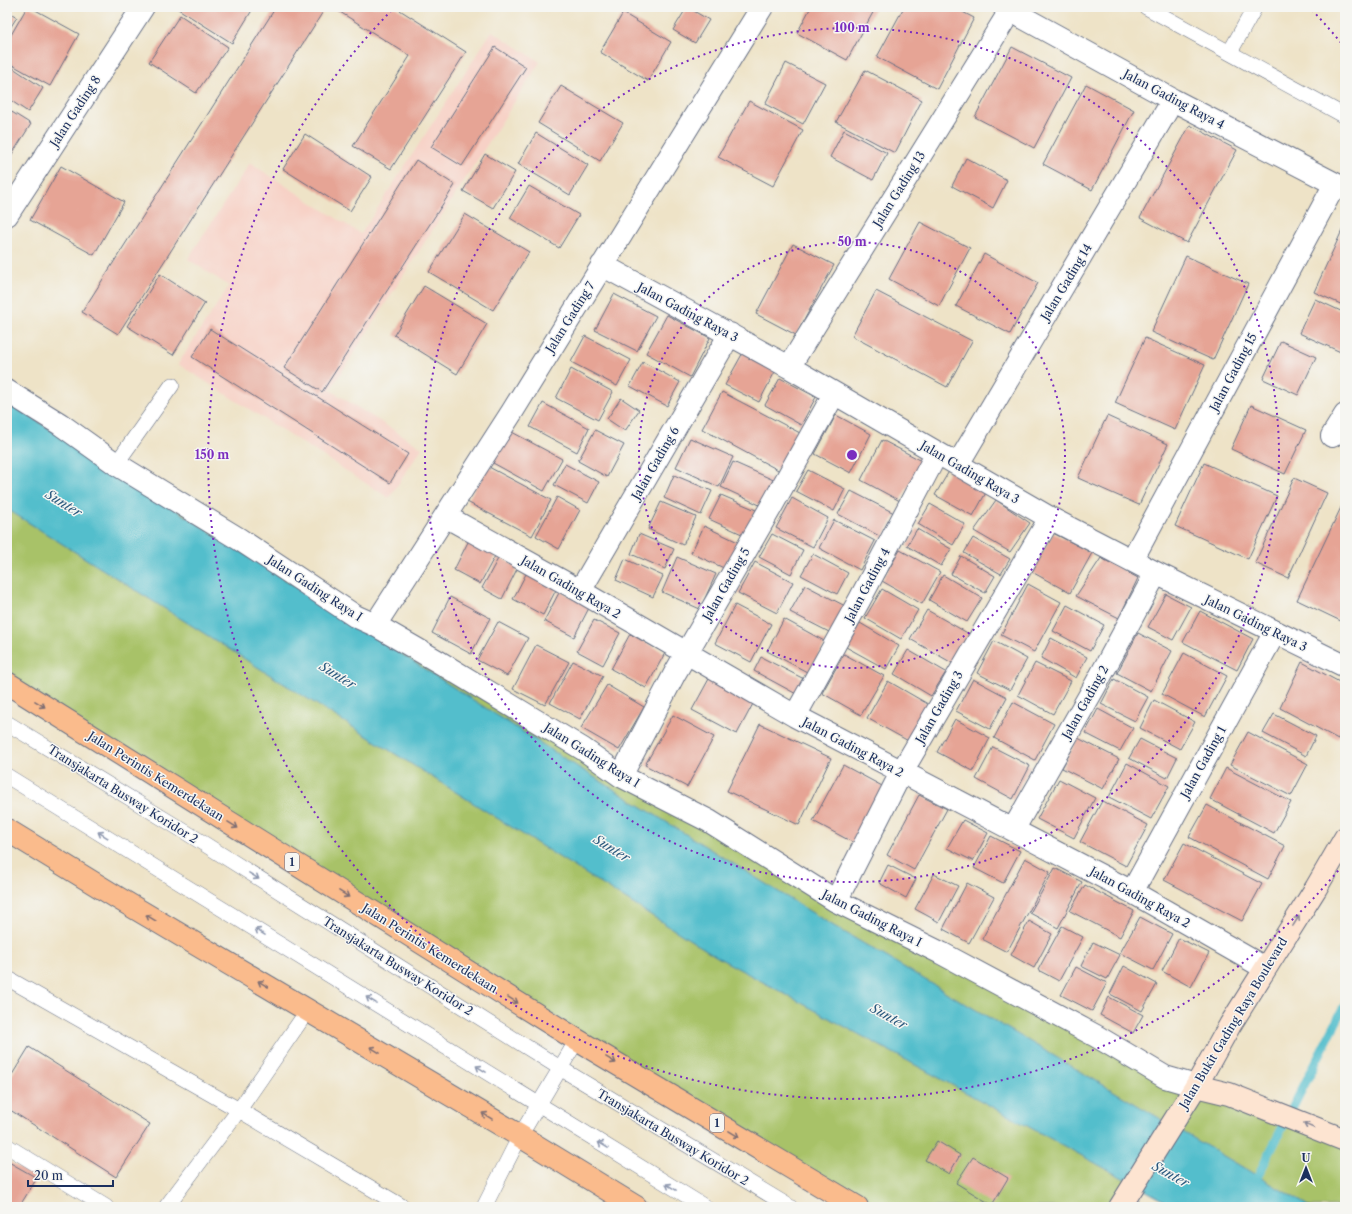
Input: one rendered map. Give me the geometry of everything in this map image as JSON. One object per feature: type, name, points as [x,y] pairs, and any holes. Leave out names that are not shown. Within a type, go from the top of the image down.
[{"type":"highway","name":"Jalan Perintis Kemerdekaan","points":[[7,683],[577,1040],[857,1207]]},
{"type":"highway","points":[[7,830],[118,898],[520,1136],[636,1207]]},
{"type":"street","name":"Jalan Gading 8","points":[[7,215],[143,7]]},
{"type":"street","name":"Jalan Gading 7","points":[[375,625],[512,412],[762,7]]},
{"type":"street","name":"Jalan Gading Raya 4","points":[[1007,9],[1173,100],[1340,186]]},
{"type":"street","name":"Jalan Gading 13","points":[[789,367],[1007,9]]},
{"type":"street","name":"Jalan Gading 14","points":[[958,464],[1173,100]]},
{"type":"street","name":"Jalan Gading 15","points":[[1132,560],[1340,186]]},
{"type":"street","name":"Jalan Gading Raya 3","points":[[602,265],[672,305],[730,334],[789,367],[1050,518],[1156,573],[1345,666]]},
{"type":"street","name":"Jalan Gading 6","points":[[580,591],[730,334]]},
{"type":"street","name":"Jalan Gading Raya I","points":[[7,391],[60,424],[116,464],[239,539],[356,616],[375,625],[439,662],[576,745],[621,776],[709,821],[836,901],[941,953],[1096,1036],[1165,1077],[1192,1091]]},
{"type":"street","name":"Jalan Gading 5","points":[[621,776],[686,654],[834,394]]},
{"type":"street","points":[[1332,436],[1345,415]]},
{"type":"street","name":"Jalan Gading 4","points":[[795,716],[860,599],[937,453]]},
{"type":"street","name":"Jalan Gading Raya 2","points":[[445,516],[580,591],[795,716],[901,773],[1132,892],[1266,968]]},
{"type":"street","name":"Jalan Gading 3","points":[[836,901],[901,773],[1050,518]]},
{"type":"street","name":"Jalan Gading 2","points":[[1013,830],[1095,686],[1156,573]]},
{"type":"street","name":"Jalan Gading 1","points":[[1132,892],[1275,632]]},
{"type":"street","name":"Jalan Bukit Gading Raya Boulevard","points":[[1120,1207],[1192,1091],[1230,1025],[1316,888],[1345,838]]},
{"type":"street","points":[[1192,1091],[1229,1094],[1345,1140]]},
{"type":"lane","points":[[1146,7],[1345,116]]},
{"type":"lane","points":[[1230,52],[1255,7]]},
{"type":"lane","points":[[116,464],[172,384]]},
{"type":"lane","name":"Transjakarta Busway Koridor 2","points":[[7,723],[194,838],[560,1068],[790,1207]]},
{"type":"lane","points":[[7,776],[704,1207]]},
{"type":"lane","points":[[7,978],[239,1110],[404,1207]]},
{"type":"lane","points":[[166,1207],[239,1110],[308,1010]]},
{"type":"lane","points":[[484,1207],[520,1136],[540,1105],[577,1040]]},
{"type":"lane","points":[[7,1146],[106,1207]]},
{"type":"shaded area","points":[[492,31],[540,62],[330,390],[422,448],[389,498],[178,364],[229,286],[188,259],[250,163],[361,234]]},
{"type":"green space","points":[[7,402],[355,616],[1165,1077],[1345,1140],[1345,1207],[1310,1207],[827,922],[581,769]]},
{"type":"green space","points":[[7,509],[719,958],[1134,1184],[1120,1207],[865,1207],[7,680]]},
{"type":"water","name":"Sunter","points":[[7,402],[581,769],[827,922],[1310,1207],[1176,1207],[719,958],[7,509]]},
{"type":"building","points":[[27,7],[30,7],[79,34],[50,86],[7,62],[7,42]]},
{"type":"building","points":[[175,7],[254,7],[232,43]]},
{"type":"building","points":[[276,7],[326,7],[118,334],[82,312]]},
{"type":"building","points":[[332,7],[395,7],[466,52],[391,169],[353,146],[410,56]]},
{"type":"building","points":[[687,7],[709,20],[695,43],[673,30]]},
{"type":"building","points":[[811,7],[876,7],[847,60],[797,33]]},
{"type":"building","points":[[904,7],[953,7],[974,18],[937,89],[877,57]]},
{"type":"building","points":[[7,11],[17,17],[7,33]]},
{"type":"building","points":[[623,13],[671,42],[648,81],[600,52]]},
{"type":"building","points":[[180,15],[228,47],[196,93],[149,62]]},
{"type":"building","points":[[495,47],[526,67],[462,166],[431,147]]},
{"type":"building","points":[[1012,47],[1071,78],[1034,148],[975,117]]},
{"type":"building","points":[[786,63],[825,83],[803,124],[765,104]]},
{"type":"building","points":[[7,64],[43,88],[28,112],[7,98]]},
{"type":"building","points":[[865,70],[922,100],[895,153],[836,122]]},
{"type":"building","points":[[1086,84],[1134,110],[1092,190],[1043,164]]},
{"type":"building","points":[[561,86],[623,123],[600,161],[538,123]]},
{"type":"building","points":[[749,101],[803,130],[773,186],[718,157]]},
{"type":"building","points":[[7,109],[31,124],[7,162]]},
{"type":"building","points":[[1190,125],[1237,150],[1187,243],[1140,218]]},
{"type":"building","points":[[844,130],[887,153],[873,180],[830,157]]},
{"type":"building","points":[[536,133],[588,165],[570,195],[518,164]]},
{"type":"building","points":[[305,134],[372,177],[350,211],[283,169]]},
{"type":"building","points":[[485,154],[515,172],[493,208],[463,191]]},
{"type":"building","points":[[966,158],[1007,180],[993,208],[952,186]]},
{"type":"building","points":[[416,160],[455,185],[322,392],[284,368]]},
{"type":"building","points":[[61,166],[124,202],[94,255],[30,220]]},
{"type":"building","points":[[529,186],[579,215],[559,248],[510,218]]},
{"type":"building","points":[[465,214],[529,252],[493,310],[429,272]]},
{"type":"building","points":[[920,222],[970,248],[939,306],[889,279]]},
{"type":"building","points":[[1345,224],[1345,306],[1314,292]]},
{"type":"building","points":[[793,244],[834,265],[796,335],[756,314]]},
{"type":"building","points":[[984,254],[1038,283],[1010,334],[956,306]]},
{"type":"building","points":[[1186,256],[1248,284],[1213,360],[1151,332]]},
{"type":"building","points":[[160,274],[205,303],[173,355],[127,326]]},
{"type":"building","points":[[424,286],[487,324],[457,374],[394,335]]},
{"type":"building","points":[[876,291],[972,341],[947,387],[852,336]]},
{"type":"building","points":[[614,294],[656,316],[637,351],[595,330]]},
{"type":"building","points":[[1315,299],[1345,313],[1345,354],[1299,333]]},
{"type":"building","points":[[667,315],[710,338],[690,377],[646,353]]},
{"type":"building","points":[[210,329],[408,454],[390,483],[192,357]]},
{"type":"building","points":[[585,336],[631,360],[617,386],[571,362]]},
{"type":"building","points":[[1145,338],[1205,365],[1175,430],[1115,403]]},
{"type":"building","points":[[1281,341],[1316,357],[1298,395],[1263,379]]},
{"type":"building","points":[[745,349],[778,366],[759,402],[725,385]]},
{"type":"building","points":[[643,362],[680,382],[667,406],[630,386]]},
{"type":"building","points":[[571,369],[613,392],[598,420],[556,398]]},
{"type":"building","points":[[780,378],[816,397],[801,425],[765,405]]},
{"type":"building","points":[[722,392],[800,433],[780,471],[702,429]]},
{"type":"building","points":[[621,398],[639,410],[625,431],[607,419]]},
{"type":"building","points":[[543,403],[589,428],[577,452],[530,427]]},
{"type":"building","points":[[1251,405],[1306,430],[1285,474],[1231,449]]},
{"type":"building","points":[[836,415],[871,434],[851,473],[815,454]]},
{"type":"building","points":[[1107,416],[1168,444],[1139,505],[1078,478]]},
{"type":"building","points":[[595,430],[624,445],[607,477],[578,461]]},
{"type":"building","points":[[510,431],[562,459],[544,491],[493,463]]},
{"type":"building","points":[[690,438],[733,457],[719,487],[676,467]]},
{"type":"building","points":[[882,440],[922,461],[900,501],[861,480]]},
{"type":"building","points":[[733,462],[778,482],[766,508],[721,487]]},
{"type":"building","points":[[1204,463],[1277,496],[1248,559],[1175,526]]},
{"type":"building","points":[[565,464],[599,482],[588,503],[554,485]]},
{"type":"building","points":[[487,466],[551,500],[532,536],[467,502]]},
{"type":"building","points":[[951,468],[988,489],[973,516],[935,495]]},
{"type":"building","points":[[808,470],[845,489],[834,511],[796,491]]},
{"type":"building","points":[[674,475],[712,491],[701,515],[664,498]]},
{"type":"building","points":[[1294,478],[1327,493],[1288,578],[1255,563]]},
{"type":"building","points":[[851,491],[896,514],[883,538],[838,514]]},
{"type":"building","points":[[721,495],[756,510],[744,535],[709,519]]},
{"type":"building","points":[[557,497],[580,510],[559,549],[536,536]]},
{"type":"building","points":[[792,498],[828,518],[813,547],[776,528]]},
{"type":"building","points":[[1345,499],[1345,623],[1297,600]]},
{"type":"building","points":[[996,500],[1030,523],[1010,552],[974,531]]},
{"type":"building","points":[[661,502],[696,517],[683,545],[648,529]]},
{"type":"building","points":[[930,504],[965,524],[953,545],[918,524]]},
{"type":"building","points":[[834,520],[875,541],[860,570],[819,548]]},
{"type":"building","points":[[704,526],[738,542],[726,569],[691,553]]},
{"type":"building","points":[[917,529],[951,549],[941,566],[907,546]]},
{"type":"building","points":[[1053,533],[1092,553],[1070,593],[1032,572]]},
{"type":"building","points":[[639,534],[674,549],[665,569],[631,554]]},
{"type":"building","points":[[772,534],[803,550],[791,574],[759,557]]},
{"type":"building","points":[[973,538],[1010,559],[1001,574],[964,553]]},
{"type":"building","points":[[469,540],[496,554],[480,584],[454,570]]},
{"type":"building","points":[[900,550],[940,572],[922,604],[882,581]]},
{"type":"building","points":[[813,554],[848,573],[837,594],[801,575]]},
{"type":"building","points":[[961,556],[995,576],[985,593],[951,574]]},
{"type":"building","points":[[499,557],[518,567],[502,599],[482,588]]},
{"type":"building","points":[[677,557],[716,574],[700,609],[662,592]]},
{"type":"building","points":[[1101,558],[1138,578],[1119,618],[1076,596]]},
{"type":"building","points":[[625,559],[663,576],[653,597],[616,580]]},
{"type":"building","points":[[755,562],[793,582],[777,613],[738,593]]},
{"type":"building","points":[[527,572],[557,588],[543,615],[513,599]]},
{"type":"building","points":[[943,575],[982,598],[967,622],[929,600]]},
{"type":"building","points":[[1028,584],[1061,602],[1034,652],[1001,635]]},
{"type":"building","points":[[805,585],[847,607],[833,634],[790,612]]},
{"type":"building","points":[[882,589],[918,610],[901,639],[865,618]]},
{"type":"building","points":[[560,591],[590,606],[574,637],[544,621]]},
{"type":"building","points":[[1166,594],[1191,607],[1173,640],[1148,627]]},
{"type":"building","points":[[450,597],[490,618],[471,654],[432,633]]},
{"type":"building","points":[[735,605],[771,624],[751,662],[715,643]]},
{"type":"building","points":[[1067,605],[1104,625],[1090,651],[1053,631]]},
{"type":"building","points":[[927,610],[971,635],[954,664],[910,639]]},
{"type":"building","points":[[1200,611],[1253,639],[1237,670],[1183,642]]},
{"type":"building","points":[[784,619],[826,642],[809,673],[767,651]]},
{"type":"building","points":[[594,620],[620,633],[603,665],[577,651]]},
{"type":"building","points":[[498,622],[528,638],[507,676],[477,660]]},
{"type":"building","points":[[860,623],[899,646],[886,669],[846,647]]},
{"type":"building","points":[[1138,633],[1172,651],[1151,691],[1117,673]]},
{"type":"building","points":[[630,634],[665,653],[646,688],[611,669]]},
{"type":"building","points":[[1051,638],[1087,657],[1076,678],[1041,658]]},
{"type":"building","points":[[994,641],[1027,659],[1010,690],[977,673]]},
{"type":"building","points":[[536,645],[569,662],[545,705],[513,689]]},
{"type":"building","points":[[908,650],[946,672],[931,696],[894,674]]},
{"type":"building","points":[[1184,653],[1227,676],[1205,717],[1162,694]]},
{"type":"building","points":[[844,654],[884,676],[861,715],[822,693]]},
{"type":"building","points":[[761,657],[808,681],[800,696],[754,671]]},
{"type":"building","points":[[573,661],[603,676],[580,719],[550,703]]},
{"type":"building","points":[[1302,662],[1345,685],[1345,726],[1338,739],[1280,708]]},
{"type":"building","points":[[1035,663],[1071,681],[1053,714],[1018,695]]},
{"type":"building","points":[[710,677],[755,700],[737,734],[692,710]]},
{"type":"building","points":[[973,679],[1007,697],[990,729],[956,711]]},
{"type":"building","points":[[1114,679],[1148,697],[1135,721],[1101,704]]},
{"type":"building","points":[[888,681],[933,707],[912,743],[867,718]]},
{"type":"building","points":[[607,685],[644,707],[619,750],[581,728]]},
{"type":"building","points":[[1154,700],[1195,722],[1180,749],[1140,728]]},
{"type":"building","points":[[1013,702],[1054,724],[1035,760],[994,738]]},
{"type":"building","points":[[1098,709],[1133,728],[1120,751],[1085,733]]},
{"type":"building","points":[[1274,714],[1316,736],[1306,756],[1263,733]]},
{"type":"building","points":[[673,715],[714,737],[687,787],[645,765]]},
{"type":"building","points":[[955,719],[990,738],[973,771],[937,752]]},
{"type":"building","points":[[760,724],[831,758],[799,825],[727,791]]},
{"type":"building","points":[[1248,732],[1308,764],[1291,796],[1230,765]]},
{"type":"building","points":[[1078,738],[1119,759],[1103,789],[1062,768]]},
{"type":"building","points":[[1140,739],[1177,758],[1167,778],[1129,758]]},
{"type":"building","points":[[993,747],[1030,766],[1013,799],[976,779]]},
{"type":"building","points":[[1127,763],[1169,786],[1151,819],[1109,797]]},
{"type":"building","points":[[843,765],[884,787],[854,843],[813,821]]},
{"type":"building","points":[[1226,768],[1291,802],[1274,833],[1210,799]]},
{"type":"building","points":[[1059,779],[1095,798],[1074,838],[1037,819]]},
{"type":"building","points":[[919,795],[947,809],[914,870],[887,855]]},
{"type":"building","points":[[1102,801],[1148,825],[1126,866],[1080,842]]},
{"type":"building","points":[[1207,805],[1285,846],[1268,879],[1189,837]]},
{"type":"building","points":[[963,820],[988,833],[973,861],[947,848]]},
{"type":"building","points":[[991,836],[1020,851],[1003,883],[974,868]]},
{"type":"building","points":[[1184,843],[1262,884],[1242,921],[1164,880]]},
{"type":"building","points":[[1025,858],[1050,872],[1007,952],[982,939]]},
{"type":"building","points":[[888,865],[916,879],[906,898],[879,883]]},
{"type":"building","points":[[1055,868],[1082,882],[1058,928],[1030,913]]},
{"type":"building","points":[[934,874],[958,886],[939,922],[915,909]]},
{"type":"building","points":[[967,883],[994,897],[969,943],[943,929]]},
{"type":"building","points":[[1085,885],[1134,911],[1120,937],[1070,911]]},
{"type":"building","points":[[1140,917],[1172,934],[1153,970],[1120,953]]},
{"type":"building","points":[[1029,921],[1052,934],[1034,968],[1011,955]]},
{"type":"building","points":[[1062,926],[1083,937],[1059,981],[1038,970]]},
{"type":"building","points":[[1179,938],[1209,953],[1191,987],[1162,971]]},
{"type":"building","points":[[1093,942],[1120,955],[1107,979],[1081,966]]},
{"type":"building","points":[[1124,966],[1157,984],[1142,1011],[1110,994]]},
{"type":"building","points":[[1076,967],[1107,983],[1092,1011],[1061,995]]},
{"type":"building","points":[[1109,997],[1143,1015],[1133,1033],[1100,1015]]},
{"type":"building","points":[[29,1047],[150,1124],[116,1177],[7,1108],[7,1083]]},
{"type":"building","points":[[937,1141],[960,1155],[949,1174],[925,1160]]},
{"type":"building","points":[[973,1157],[1008,1178],[992,1205],[956,1183]]},
{"type":"building","points":[[7,1161],[37,1178],[19,1207],[12,1207],[7,1204]]},
{"type":"waterway","points":[[1242,1207],[1345,1005]]}]
